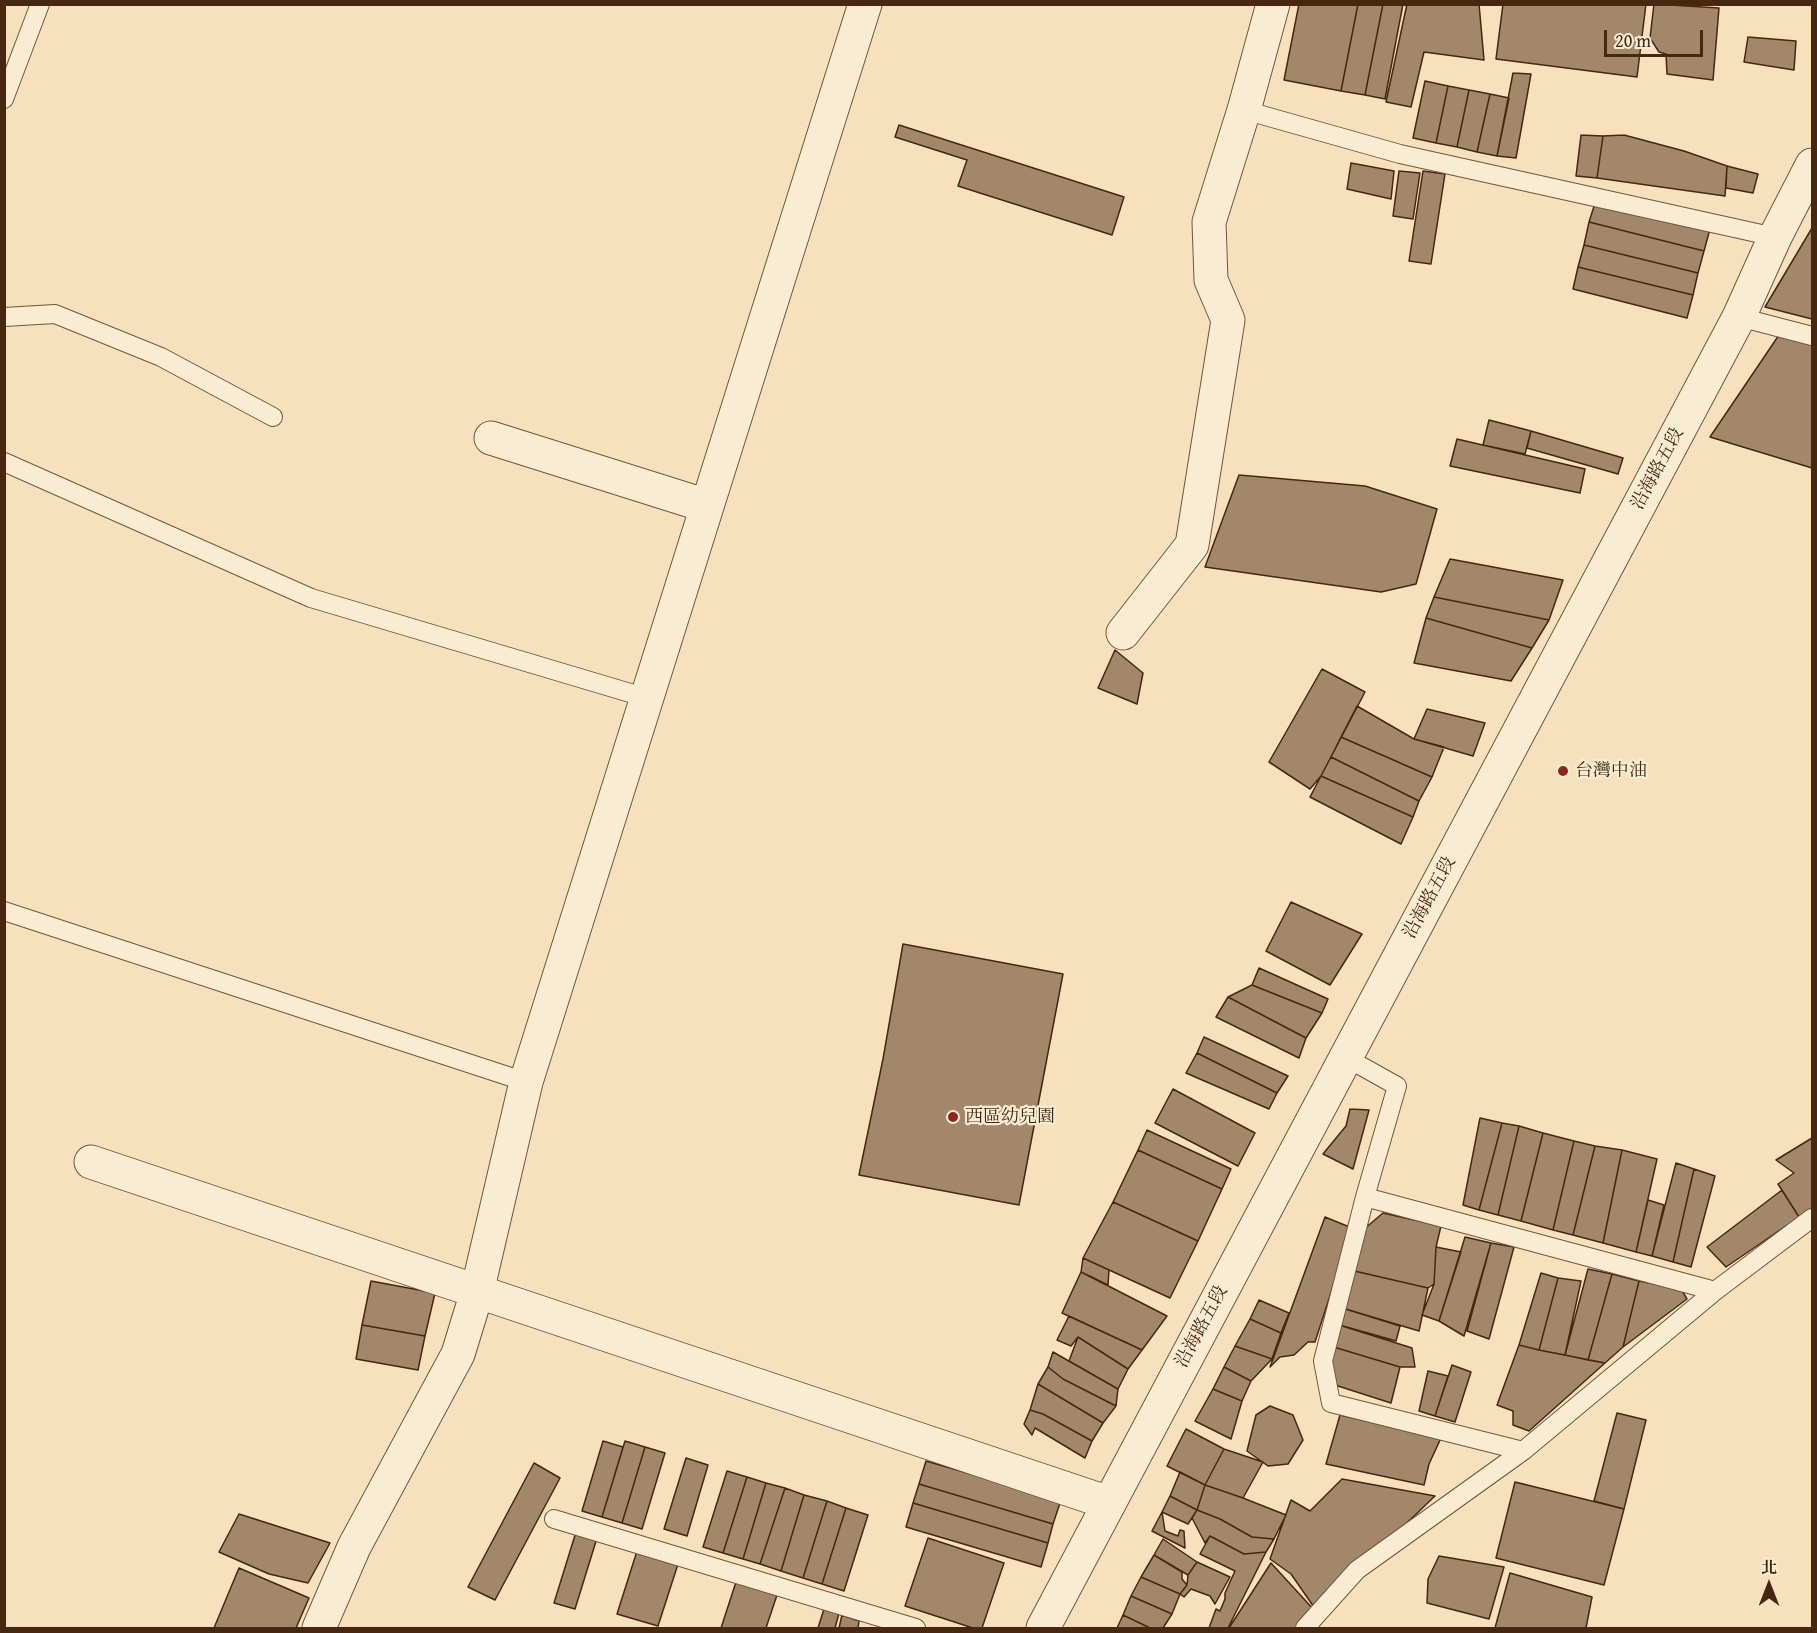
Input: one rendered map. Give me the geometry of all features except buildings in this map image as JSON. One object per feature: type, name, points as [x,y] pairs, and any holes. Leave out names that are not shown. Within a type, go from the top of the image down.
[{"type":"street","points":[[319,1629],[354,1547],[458,1354],[477,1292],[526,1082],[865,4]]},
{"type":"street","points":[[1123,633],[1192,545],[1228,320],[1211,280],[1209,222],[1244,110],[1272,4]]},
{"type":"street","name":"沿海路五段","points":[[1043,1629],[1738,317],[1774,237],[1812,165]]},
{"type":"street","points":[[490,438],[707,506]]},
{"type":"street","points":[[91,1162],[1109,1503]]},
{"type":"lane","points":[[4,99],[40,4]]},
{"type":"lane","points":[[1244,110],[1400,153],[1774,237]]},
{"type":"lane","points":[[4,317],[55,314],[161,357],[273,417]]},
{"type":"lane","points":[[1738,317],[1812,336]]},
{"type":"lane","points":[[4,462],[311,598],[647,698]]},
{"type":"lane","points":[[4,911],[526,1082]]},
{"type":"lane","points":[[1345,1058],[1397,1086],[1365,1197],[1323,1361],[1331,1403],[1522,1451]]},
{"type":"lane","points":[[1365,1197],[1715,1290]]},
{"type":"lane","points":[[1305,1629],[1357,1570],[1522,1451],[1715,1290],[1812,1218]]},
{"type":"lane","points":[[554,1519],[916,1629]]},
{"type":"place","name":"台灣中油","points":[[1563,771]]},
{"type":"place","name":"西區幼兒園","points":[[953,1117]]}]
